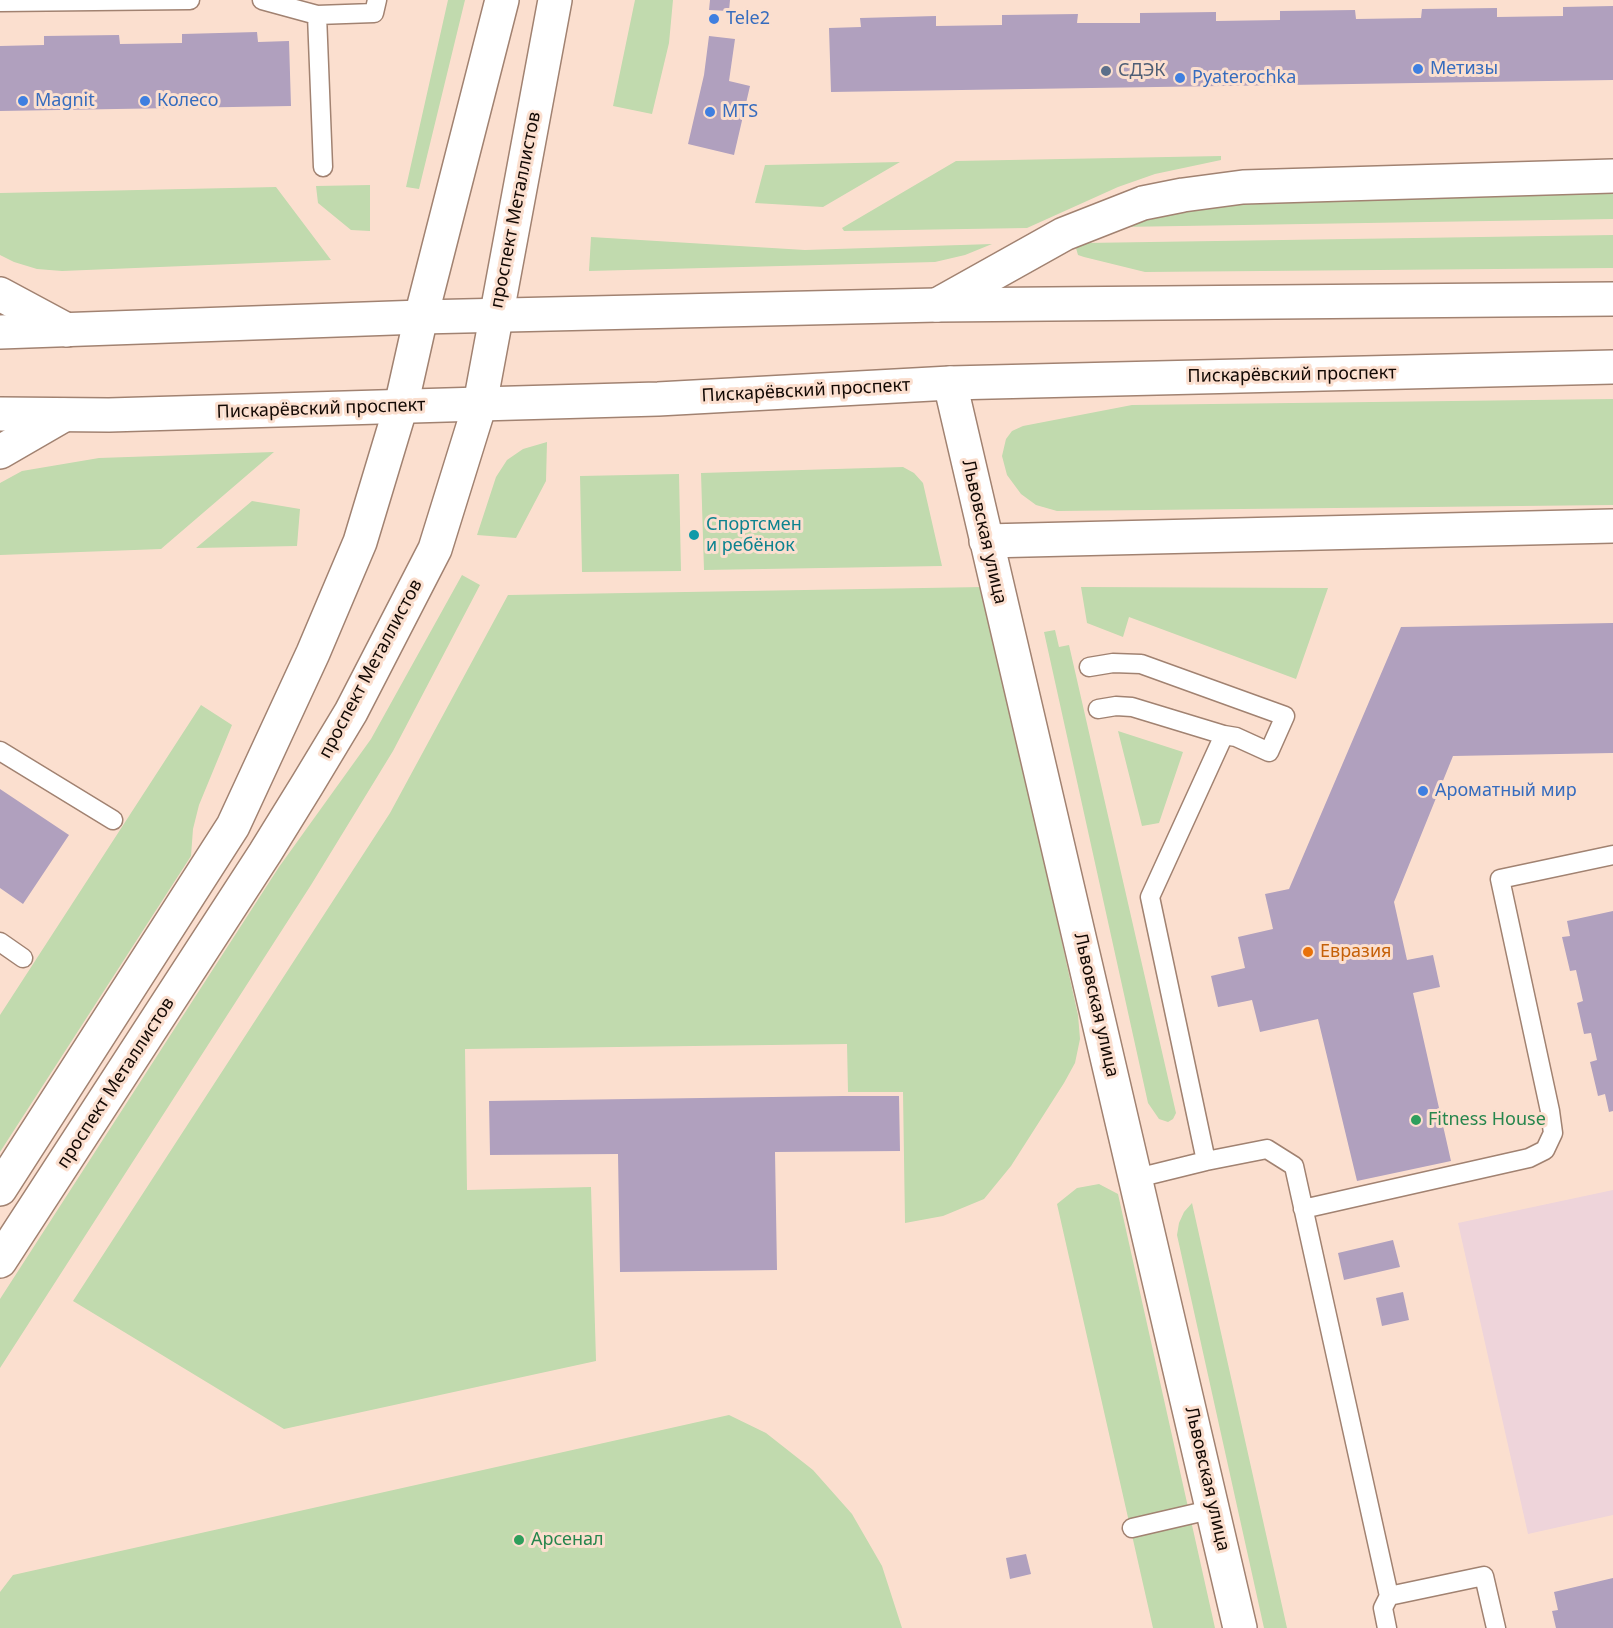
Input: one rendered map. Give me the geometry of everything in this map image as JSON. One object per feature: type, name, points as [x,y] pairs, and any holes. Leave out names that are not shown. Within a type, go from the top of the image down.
[{"type":"street","points":[[0,1189],[233,826],[313,653],[360,542],[401,406],[421,317],[502,0]]},
{"type":"street","name":"проспект Металлистов","points":[[0,1262],[265,853],[351,712],[435,549],[480,404],[555,0]]},
{"type":"street","points":[[937,304],[1064,234],[1143,203],[1184,195],[1243,187],[1613,176]]},
{"type":"street","points":[[0,294],[67,330]]},
{"type":"street","points":[[0,332],[421,317],[937,304],[1613,299]]},
{"type":"street","name":"Пискарёвский проспект","points":[[0,414],[64,415],[658,399],[950,383],[1613,367]]},
{"type":"street","name":"Львовская улица","points":[[950,383],[1240,1628]]},
{"type":"street","points":[[0,452],[64,415]]},
{"type":"street","points":[[986,541],[1613,526]]},
{"type":"lane","points":[[0,2],[190,0]]},
{"type":"lane","points":[[262,0],[317,15],[374,13],[377,0]]},
{"type":"lane","points":[[317,15],[323,167]]},
{"type":"lane","points":[[1089,666],[1113,663],[1141,664],[1285,716],[1269,752],[1236,736],[1224,735],[1132,707],[1116,706],[1098,709]]},
{"type":"lane","points":[[1206,1161],[1150,897],[1224,735]]},
{"type":"lane","points":[[0,751],[113,820]]},
{"type":"lane","points":[[1304,1209],[1529,1158],[1545,1150],[1553,1133],[1550,1111],[1500,879],[1613,855]]},
{"type":"lane","points":[[0,942],[23,958]]},
{"type":"lane","points":[[1137,1178],[1267,1149],[1294,1166],[1389,1596],[1383,1608],[1387,1628]]},
{"type":"lane","points":[[1132,1528],[1214,1509]]},
{"type":"lane","points":[[1389,1596],[1484,1576],[1496,1628]]},
{"type":"shaded area","points":[[1613,1190],[1613,1515],[1528,1534],[1458,1223]]},
{"type":"green space","points":[[448,0],[465,0],[419,189],[406,187]]},
{"type":"green space","points":[[635,0],[673,0],[669,43],[652,114],[613,106]]},
{"type":"green space","points":[[1221,156],[1221,160],[1155,174],[1118,187],[1027,228],[844,231],[842,228],[956,161]]},
{"type":"green space","points":[[900,162],[823,207],[755,203],[765,165]]},
{"type":"green space","points":[[370,185],[370,231],[351,230],[318,203],[316,186]]},
{"type":"green space","points":[[276,187],[331,260],[62,271],[37,269],[0,255],[0,193]]},
{"type":"green space","points":[[1613,189],[1613,219],[1120,227],[1205,201]]},
{"type":"green space","points":[[1613,235],[1613,268],[1145,272],[1078,255],[1076,248],[1084,243]]},
{"type":"green space","points":[[591,237],[805,250],[992,244],[965,255],[935,262],[589,271]]},
{"type":"green space","points":[[1613,399],[1613,505],[1057,511],[1036,505],[1021,494],[1007,475],[1002,456],[1006,439],[1012,431],[1023,426],[1132,405]]},
{"type":"green space","points":[[547,442],[546,481],[516,538],[477,535],[496,477],[507,460],[523,449]]},
{"type":"green space","points":[[274,452],[161,549],[0,555],[0,483],[22,471],[99,458]]},
{"type":"green space","points":[[903,467],[914,473],[923,483],[942,566],[704,570],[701,473]]},
{"type":"green space","points":[[679,474],[681,571],[582,572],[580,476]]},
{"type":"green space","points":[[252,501],[300,509],[297,546],[196,548]]},
{"type":"green space","points":[[462,575],[480,585],[393,751],[311,885],[0,1368],[0,1299],[279,867],[371,739]]},
{"type":"green space","points":[[983,587],[1078,1015],[1080,1039],[1075,1063],[1064,1083],[1011,1166],[984,1199],[943,1216],[905,1223],[903,1092],[848,1092],[847,1044],[465,1049],[467,1190],[591,1187],[596,1361],[284,1429],[73,1301],[390,813],[508,595]]},
{"type":"green space","points":[[1081,587],[1328,588],[1296,679],[1129,617],[1123,637],[1087,623]]},
{"type":"green space","points":[[1055,630],[1059,647],[1069,645],[1176,1113],[1168,1122],[1159,1119],[1148,1103],[1044,632]]},
{"type":"green space","points":[[201,705],[232,725],[199,805],[193,829],[191,856],[0,1152],[0,1015]]},
{"type":"green space","points":[[1118,731],[1183,752],[1159,823],[1142,826]]},
{"type":"green space","points":[[1099,1184],[1118,1194],[1215,1628],[1153,1628],[1057,1204],[1077,1188]]},
{"type":"green space","points":[[1192,1203],[1287,1628],[1264,1628],[1177,1235],[1184,1212]]},
{"type":"green space","name":"Арсенал","points":[[729,1415],[766,1433],[813,1470],[852,1514],[882,1566],[902,1628],[0,1628],[0,1592],[13,1575]]},
{"type":"building","points":[[710,0],[730,0],[729,11],[709,10]]},
{"type":"building","points":[[1613,6],[1613,80],[831,92],[829,28],[861,27],[860,18],[936,16],[936,26],[1002,25],[1002,15],[1078,14],[1077,23],[1140,23],[1140,13],[1216,12],[1216,21],[1280,20],[1280,11],[1355,10],[1356,19],[1421,18],[1422,9],[1497,8],[1497,17],[1563,16],[1563,7]]},
{"type":"building","points":[[257,32],[258,42],[289,41],[291,106],[0,111],[0,46],[44,45],[44,36],[119,35],[120,44],[182,43],[182,34]]},
{"type":"building","points":[[709,36],[735,39],[729,81],[750,86],[734,155],[688,144],[704,75]]},
{"type":"building","points":[[1613,623],[1613,753],[1453,756],[1394,902],[1407,960],[1433,955],[1440,987],[1413,993],[1451,1161],[1357,1181],[1318,1019],[1260,1032],[1252,1000],[1218,1007],[1211,976],[1245,968],[1238,937],[1273,929],[1265,894],[1289,889],[1401,627]]},
{"type":"building","points":[[0,789],[69,835],[23,904],[0,888]]},
{"type":"building","points":[[1613,911],[1613,1111],[1609,1112],[1605,1094],[1598,1096],[1590,1062],[1597,1060],[1591,1033],[1584,1034],[1577,1003],[1583,1001],[1576,970],[1570,971],[1562,937],[1570,936],[1567,921]]},
{"type":"building","points":[[899,1096],[900,1151],[775,1152],[777,1270],[620,1272],[618,1154],[490,1155],[489,1101]]},
{"type":"building","points":[[1393,1240],[1400,1267],[1344,1280],[1338,1253]]},
{"type":"building","points":[[1403,1292],[1409,1320],[1382,1326],[1376,1298]]},
{"type":"building","points":[[1026,1554],[1031,1574],[1010,1579],[1006,1558]]},
{"type":"building","points":[[1613,1578],[1613,1628],[1556,1628],[1552,1611],[1558,1610],[1554,1592]]},
{"type":"place","name":"Tele2","points":[[714,19]]},
{"type":"place","name":"Метизы","points":[[1418,69]]},
{"type":"place","name":"СДЭК","points":[[1106,71]]},
{"type":"place","name":"Pyaterochka","points":[[1180,78]]},
{"type":"place","name":"Magnit","points":[[23,101]]},
{"type":"place","name":"Колесо","points":[[145,101]]},
{"type":"place","name":"MTS","points":[[710,112]]},
{"type":"place","name":"Спортсмен и ребёнок","points":[[694,535]]},
{"type":"place","name":"Ароматный мир","points":[[1423,791]]},
{"type":"place","name":"Евразия","points":[[1308,952]]},
{"type":"place","name":"Fitness House","points":[[1416,1120]]},
{"type":"place","name":"Арсенал","points":[[519,1540]]}]
